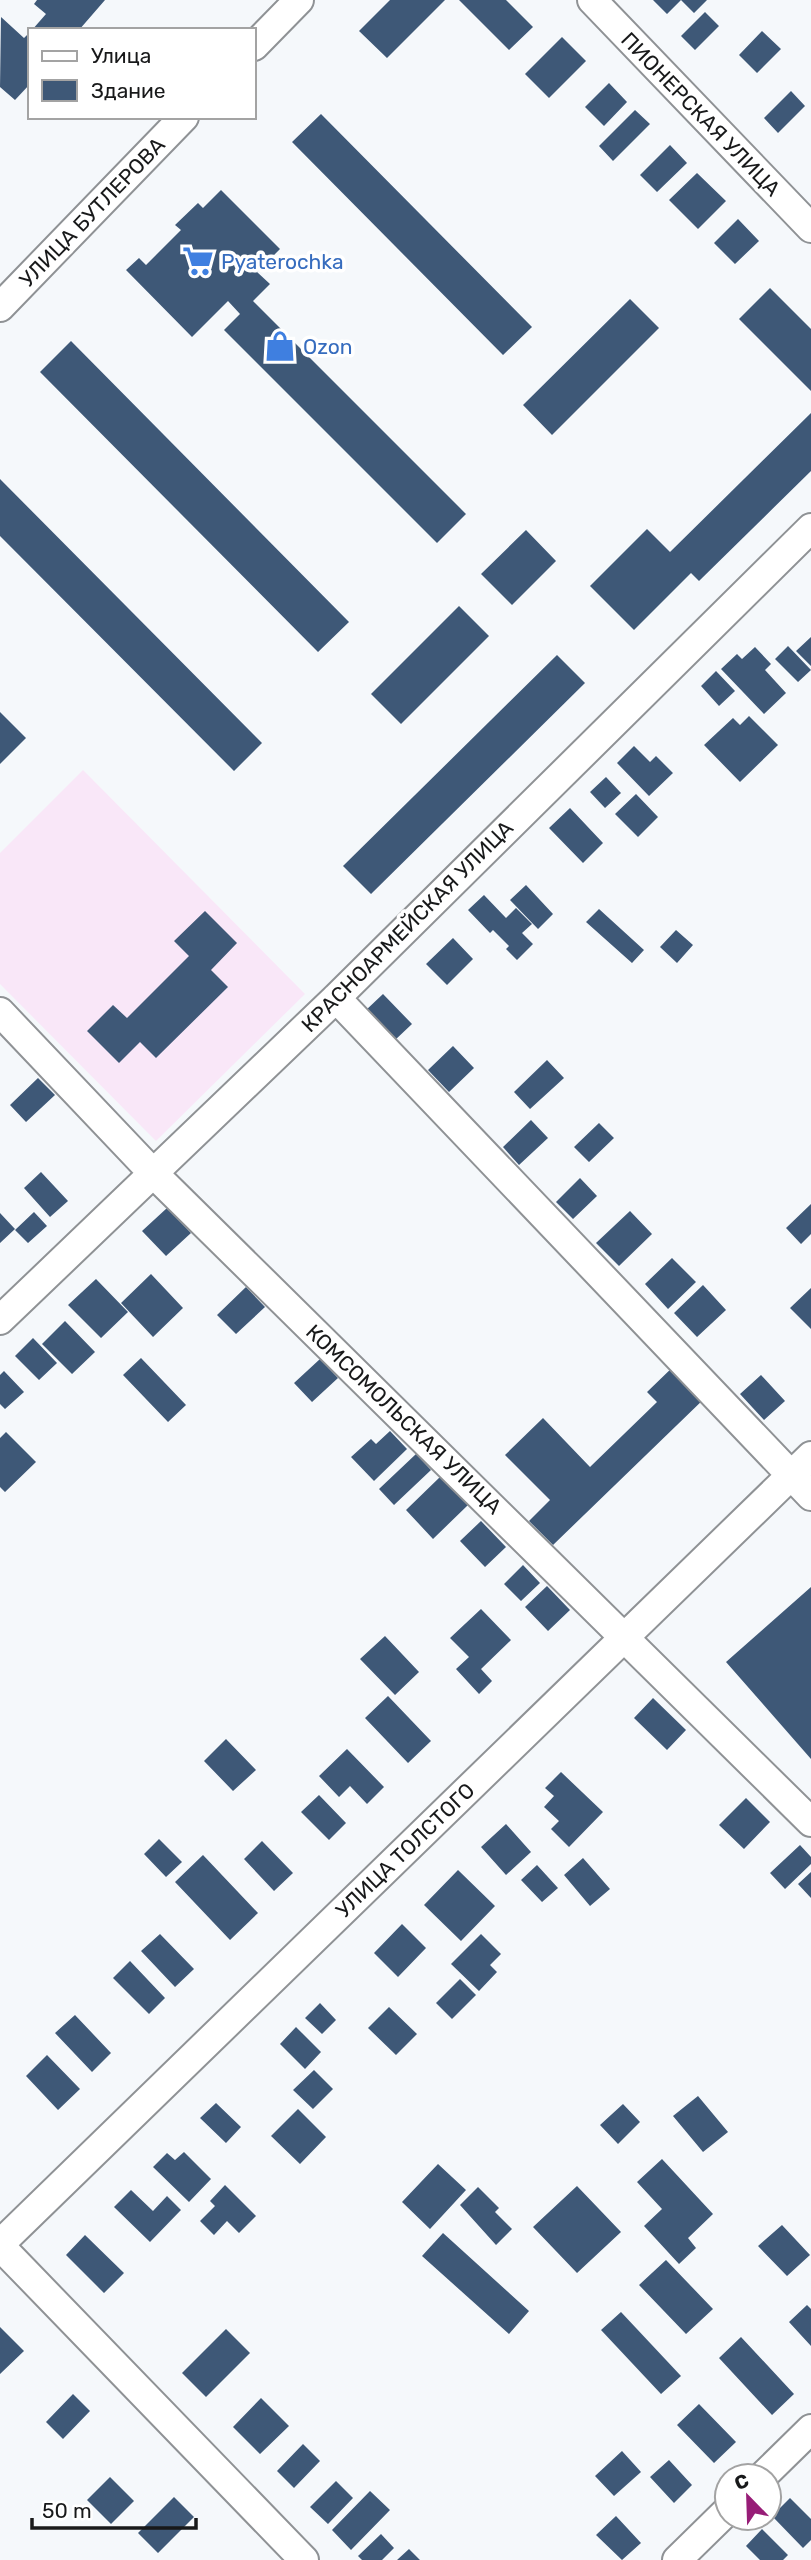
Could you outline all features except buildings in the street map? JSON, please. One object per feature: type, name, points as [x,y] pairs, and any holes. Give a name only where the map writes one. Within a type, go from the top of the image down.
[{"type":"street","points":[[256,44],[299,0]]},
{"type":"street","name":"ПИОНЕРСКАЯ УЛИЦА","points":[[592,0],[811,228]]},
{"type":"street","name":"УЛИЦА БУТЛЕРОВА","points":[[0,307],[182,119]]},
{"type":"street","name":"КРАСНОАРМЕЙСКАЯ УЛИЦА","points":[[0,1320],[336,998],[811,528]]},
{"type":"street","points":[[336,998],[801,1465],[811,1496]]},
{"type":"street","name":"КОМСОМОЛЬСКАЯ УЛИЦА","points":[[0,1012],[152,1172],[811,1822]]},
{"type":"street","name":"УЛИЦА ТОЛСТОГО","points":[[0,2245],[801,1465]]},
{"type":"street","points":[[0,2245],[304,2560]]},
{"type":"street","points":[[777,2462],[811,2429]]},
{"type":"street","points":[[677,2560],[713,2525]]},
{"type":"shaded area","points":[[83,770],[305,994],[156,1141],[0,984],[0,853]]},
{"type":"place","name":"Pyaterochka","points":[[198,261]]},
{"type":"place","name":"Ozon","points":[[280,346]]}]
